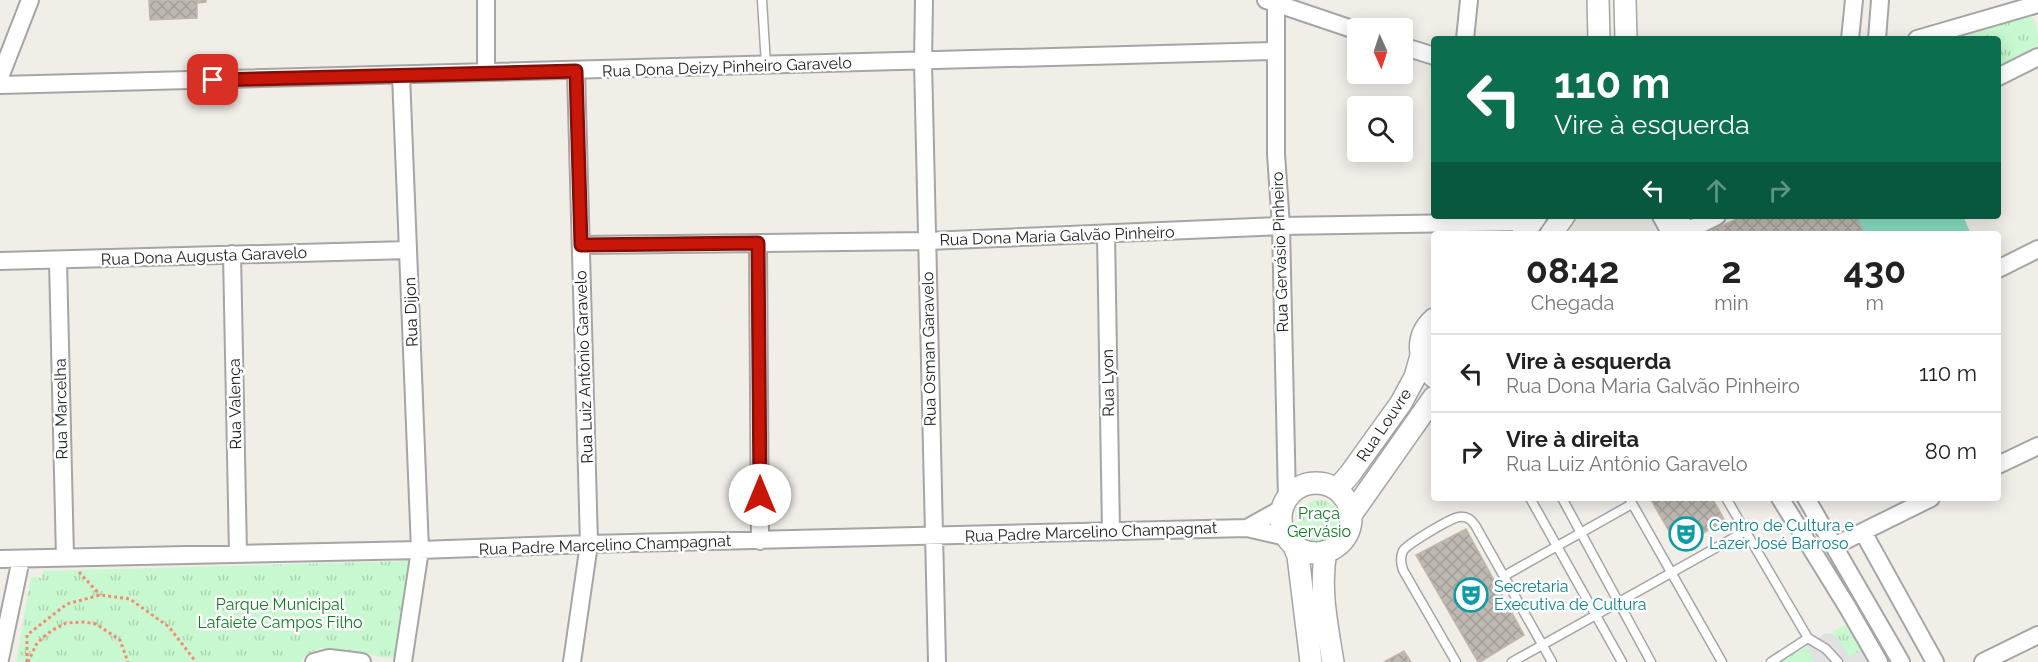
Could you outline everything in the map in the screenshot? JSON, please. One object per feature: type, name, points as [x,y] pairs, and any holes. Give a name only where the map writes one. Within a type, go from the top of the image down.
[{"type":"street","points":[[0,77],[30,0]]},
{"type":"street","points":[[486,0],[486,72]]},
{"type":"street","name":"Rua Osman Garavelo","points":[[924,0],[923,62],[937,662]]},
{"type":"street","points":[[1465,36],[1469,0]]},
{"type":"street","points":[[1598,0],[1599,36]]},
{"type":"street","points":[[1625,0],[1626,36]]},
{"type":"street","points":[[1850,36],[1854,0]]},
{"type":"street","points":[[1877,36],[1880,0]]},
{"type":"street","points":[[1271,2],[1347,27]]},
{"type":"street","name":"Rua Gervásio Pinheiro","points":[[1271,2],[1275,51],[1276,154],[1281,226],[1285,504]]},
{"type":"street","points":[[1927,36],[2038,4]]},
{"type":"street","points":[[1413,50],[1431,56]]},
{"type":"street","name":"Rua Dona Deizy Pinheiro Garavelo","points":[[0,85],[1275,51]]},
{"type":"street","points":[[2001,76],[2038,57]]},
{"type":"street","name":"Rua Luiz Antônio Garavelo","points":[[572,662],[589,544],[576,71]]},
{"type":"street","name":"Rua Dijon","points":[[401,75],[420,550],[403,662]]},
{"type":"street","points":[[1665,219],[1680,231]]},
{"type":"street","points":[[1686,231],[1712,219]]},
{"type":"street","name":"Rua Dona Maria Galvão Pinheiro","points":[[581,245],[927,241],[1281,226],[1531,224]]},
{"type":"street","name":"Rua Lyon","points":[[1106,234],[1110,531]]},
{"type":"street","points":[[758,243],[760,541]]},
{"type":"street","points":[[2001,268],[2038,249]]},
{"type":"street","name":"Rua Dona Augusta Garavelo","points":[[0,261],[408,250]]},
{"type":"street","name":"Rua Valença","points":[[232,254],[238,554]]},
{"type":"street","name":"Rua Marcelha","points":[[58,261],[65,557]]},
{"type":"street","name":"Rua Louvre","points":[[1336,489],[1350,474],[1401,404],[1415,377],[1421,356],[1421,338],[1431,323]]},
{"type":"street","points":[[1421,356],[1431,374]]},
{"type":"street","name":"Rua Louvre","points":[[1351,515],[1431,401]]},
{"type":"street","points":[[2001,464],[2038,446]]},
{"type":"street","points":[[1289,540],[1308,551],[1326,551],[1342,541],[1348,534],[1351,515],[1349,505],[1336,489],[1324,483],[1306,485],[1295,491],[1285,504],[1282,524],[1289,540],[1298,556],[1311,662]]},
{"type":"street","points":[[1782,501],[1879,662]]},
{"type":"street","points":[[1808,501],[1902,662]]},
{"type":"street","points":[[1834,546],[1925,501]]},
{"type":"street","name":"Rua Padre Marcelino Champagnat","points":[[1247,528],[1285,504]]},
{"type":"street","name":"Rua Padre Marcelino Champagnat","points":[[0,559],[1247,528],[1289,540]]},
{"type":"street","points":[[1863,532],[1935,662]]},
{"type":"street","points":[[1326,551],[1322,570],[1324,609],[1333,662]]},
{"type":"street","points":[[0,659],[21,559]]},
{"type":"street","points":[[1983,662],[2038,635]]},
{"type":"street","points":[[314,662],[329,657],[362,662]]},
{"type":"lane","points":[[762,0],[766,65]]},
{"type":"lane","points":[[1532,501],[1622,662]]},
{"type":"lane","points":[[1564,501],[1651,662]]},
{"type":"lane","points":[[1504,576],[1581,533],[1631,501],[1722,662]]},
{"type":"lane","points":[[1727,501],[1808,638],[1826,649],[1838,662]]},
{"type":"lane","points":[[1456,662],[1403,570],[1401,560],[1406,548],[1450,519],[1467,517],[1475,525],[1552,662]]},
{"type":"lane","points":[[1512,662],[1744,532]]},
{"type":"lane","points":[[1772,662],[1808,638]]},
{"type":"path","points":[[65,557],[100,595]]},
{"type":"path","points":[[27,662],[27,635],[67,604],[100,595],[130,599],[169,627],[196,662]]},
{"type":"path","points":[[27,662],[37,643],[51,631],[66,623],[84,622],[96,624],[120,640],[128,662]]},
{"type":"green space","points":[[2027,14],[2035,23],[2038,46],[2001,65],[2001,36],[1950,36]]},
{"type":"green space","points":[[1857,219],[1964,219],[1970,231],[1863,231]]},
{"type":"green space","name":"Praça Gervásio","points":[[1319,500],[1328,501],[1335,506],[1340,513],[1340,531],[1335,538],[1328,543],[1319,544],[1310,543],[1303,538],[1298,531],[1297,522],[1298,513],[1303,506],[1310,501]]},
{"type":"green space","name":"Parque Municipal Lafaiete Campos Filho","points":[[407,561],[411,566],[397,656],[389,658],[324,648],[310,653],[300,662],[16,662],[31,577],[42,578],[43,571]]},
{"type":"green space","points":[[1854,620],[1878,662],[1780,662]]},
{"type":"shaded area","points":[[1826,633],[1835,635],[1849,657],[1869,646],[1875,662],[1814,662],[1806,645]]},
{"type":"building","points":[[149,0],[206,0],[206,2],[197,3],[197,18],[150,20]]},
{"type":"building","points":[[1736,219],[1857,219],[1863,231],[1712,231]]},
{"type":"building","name":"Centro de Cultura e Lazer José Barroso","points":[[1652,501],[1714,501],[1725,521],[1678,547]]},
{"type":"building","name":"Secretaria Executiva de Cultura","points":[[1466,529],[1524,635],[1480,662],[1416,555]]},
{"type":"building","points":[[1404,651],[1411,662],[1384,662]]},
{"type":"place","name":"Centro de Cultura e Lazer José Barroso","points":[[1686,534]]},
{"type":"place","name":"Secretaria Executiva de Cultura","points":[[1471,595]]},
{"type":"route","points":[[213,80],[576,71],[581,245],[758,243],[760,495]]}]
